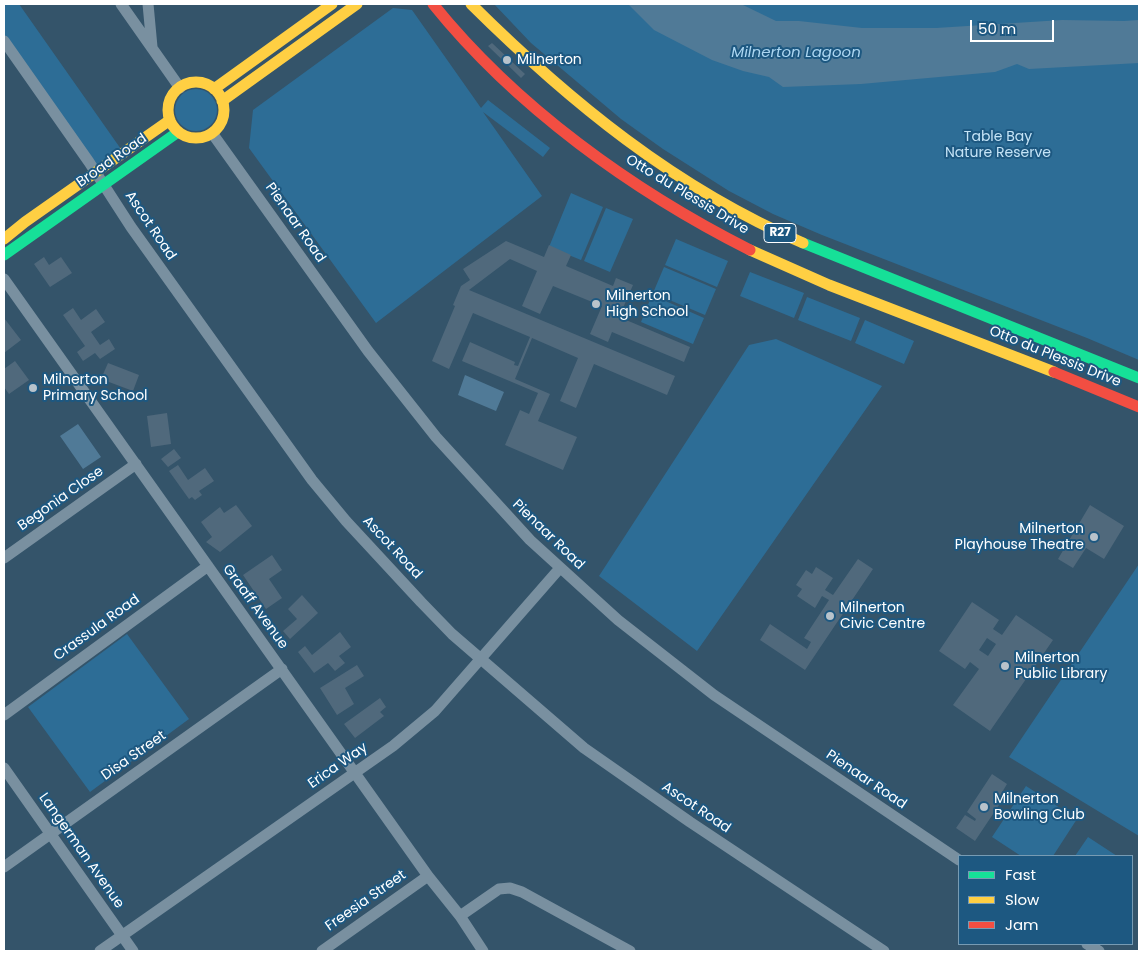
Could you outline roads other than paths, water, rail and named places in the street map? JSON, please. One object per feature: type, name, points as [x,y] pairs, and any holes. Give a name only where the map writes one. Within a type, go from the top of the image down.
[{"type":"main road","points":[[222,101],[358,4]]},
{"type":"main road","name":"Otto du Plessis Drive","points":[[432,4],[496,72],[565,132],[640,187],[691,218],[738,244],[802,274],[1139,408]]},
{"type":"main road","name":"Otto du Plessis Drive","points":[[471,4],[589,114],[642,154],[724,205],[768,228],[824,253],[1139,378]]},
{"type":"main road","points":[[214,89],[329,6],[333,21]]},
{"type":"main road","points":[[198,82],[214,89],[222,101],[224,111],[219,126],[212,133],[197,138],[178,132],[170,120],[168,110],[172,95],[180,88],[187,84],[198,82]]},
{"type":"main road","name":"Broad Road","points":[[4,239],[170,120]]},
{"type":"main road","name":"Broad Road","points":[[4,255],[178,132]]},
{"type":"street","points":[[121,4],[180,88]]},
{"type":"street","points":[[148,4],[152,48]]},
{"type":"street","name":"Ascot Road","points":[[4,41],[96,172],[131,227],[312,480],[346,521],[421,602],[452,634],[584,748],[625,778],[884,951]]},
{"type":"street","name":"Pienaar Road","points":[[212,133],[368,351],[436,437],[503,511],[560,568],[618,620],[714,695],[958,859]]},
{"type":"street","name":"Graaff Avenue","points":[[4,279],[356,772],[428,876],[460,916],[483,951]]},
{"type":"street","name":"Begonia Close","points":[[4,558],[136,464]]},
{"type":"street","name":"Crassula Road","points":[[4,715],[208,566]]},
{"type":"street","name":"Erica Way","points":[[100,951],[356,772],[421,724],[435,711],[560,568]]},
{"type":"street","name":"Disa Street","points":[[4,867],[282,670]]},
{"type":"street","name":"Langerman Avenue","points":[[4,768],[133,951]]},
{"type":"street","name":"Freesia Street","points":[[322,951],[428,876]]},
{"type":"street","points":[[460,916],[499,889],[510,888],[522,892],[630,951]]},
{"type":"water","name":"Milnerton Lagoon","points":[[628,4],[741,4],[776,21],[799,21],[862,28],[936,28],[1062,20],[1139,20],[1139,63],[1029,69],[1017,64],[995,72],[861,84],[783,87],[769,77],[743,71],[712,60],[654,30]]},
{"type":"water","points":[[465,375],[504,392],[496,411],[458,395]]},
{"type":"water","points":[[78,424],[101,457],[83,469],[60,436]]},
{"type":"place","name":"Milnerton","points":[[507,60]]},
{"type":"place","name":"Milnerton High School","points":[[596,304]]},
{"type":"place","name":"Milnerton Primary School","points":[[33,388]]},
{"type":"place","name":"Milnerton Playhouse Theatre","points":[[1094,537]]},
{"type":"place","name":"Milnerton Civic Centre","points":[[830,616]]},
{"type":"place","name":"Milnerton Public Library","points":[[1005,666]]},
{"type":"place","name":"Milnerton Bowling Club","points":[[984,807]]},
{"type":"park label","name":"Table Bay Nature Reserve","points":[[998,146]]}]
